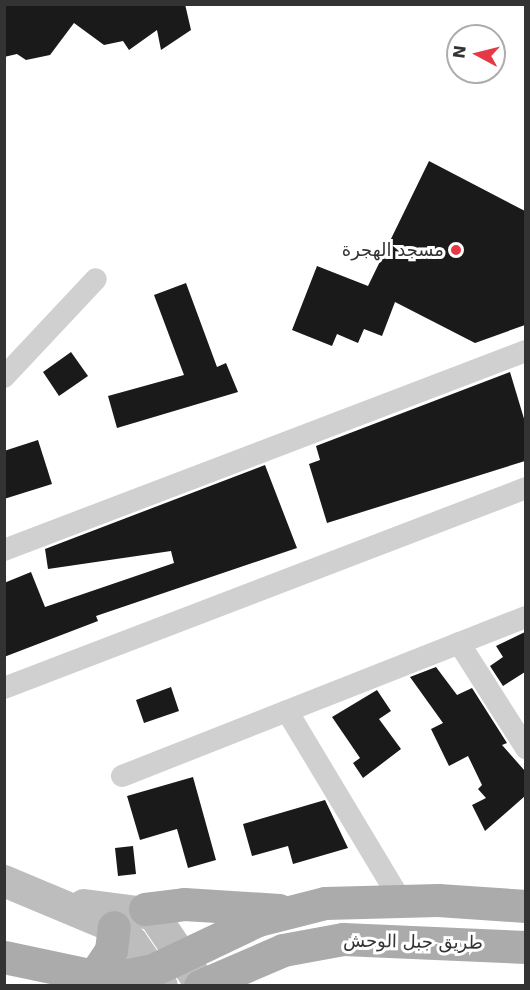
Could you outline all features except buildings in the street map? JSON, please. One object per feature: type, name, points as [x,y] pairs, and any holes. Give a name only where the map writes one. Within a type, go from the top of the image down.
[{"type":"main road","points":[[4,881],[69,904],[114,927],[158,978]]},
{"type":"main road","points":[[69,904],[145,909],[225,904],[286,911],[438,900],[525,906]]},
{"type":"main road","points":[[145,909],[184,954],[201,985]]},
{"type":"main road","points":[[4,957],[93,977],[158,978],[184,954],[286,911]]},
{"type":"main road","points":[[93,977],[111,950],[114,927]]},
{"type":"main road","name":"طريق جبل الوحش","points":[[201,985],[284,950],[343,939],[525,947]]},
{"type":"main road","points":[[4,972],[34,986]]},
{"type":"street","points":[[4,377],[96,279]]},
{"type":"street","points":[[4,550],[525,351]]},
{"type":"street","points":[[4,688],[525,488]]},
{"type":"street","points":[[122,776],[525,617]]},
{"type":"street","points":[[459,643],[525,748]]},
{"type":"street","points":[[287,711],[401,901]]},
{"type":"street","points":[[438,900],[525,890]]},
{"type":"place","name":"مسجد الهجرة","points":[[456,250]]}]
